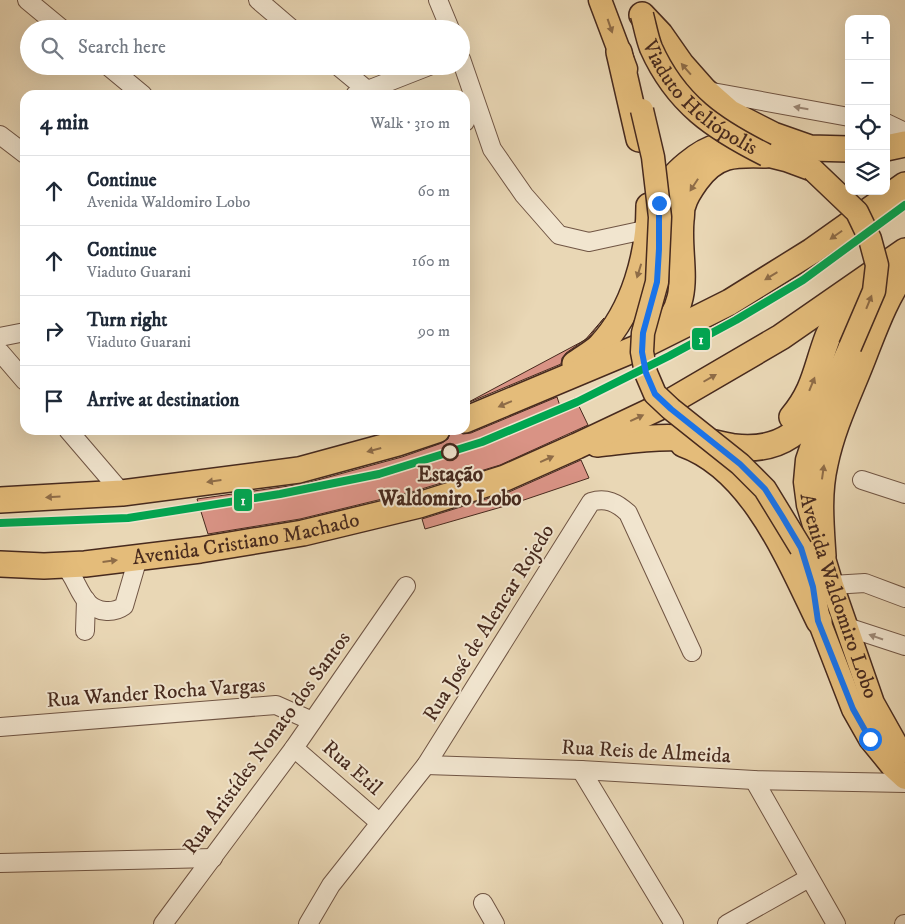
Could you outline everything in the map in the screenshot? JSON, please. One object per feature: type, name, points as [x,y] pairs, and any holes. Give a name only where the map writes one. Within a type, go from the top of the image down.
[{"type":"highway","points":[[640,8],[681,64],[704,90],[730,113],[773,135],[810,148]]},
{"type":"highway","points":[[619,52],[655,223]]},
{"type":"highway","points":[[544,387],[600,346],[628,306],[666,188],[685,165],[709,149],[743,140],[810,148],[845,150]]},
{"type":"highway","points":[[890,147],[905,144]]},
{"type":"highway","points":[[644,345],[668,325],[677,310],[682,291],[680,228],[683,205],[691,188],[702,173],[714,163],[730,155],[766,156]]},
{"type":"highway","points":[[470,414],[544,387],[644,345],[730,302],[812,251],[905,185]]},
{"type":"highway","name":"Avenida Cristiano Machado","points":[[0,564],[65,566],[200,550],[303,533],[419,505],[505,478],[668,403],[781,337],[905,251]]},
{"type":"highway","points":[[823,556],[820,517],[821,489],[824,465],[836,422],[896,282],[905,271]]},
{"type":"highway","points":[[684,419],[708,429],[735,435],[775,427],[790,419],[810,390],[828,337],[853,288]]},
{"type":"highway","points":[[577,446],[662,437],[756,448],[779,443],[799,429],[816,412],[830,392]]},
{"type":"highway","points":[[0,500],[122,493],[299,470],[401,436]]},
{"type":"highway","points":[[662,437],[691,447],[714,461],[758,505],[785,552],[818,621]]},
{"type":"main road","points":[[600,0],[619,52]]},
{"type":"main road","name":"Viaduto Heliópolis","points":[[640,8],[651,47],[670,84],[694,110],[742,143],[766,156],[786,160],[813,170],[857,212],[870,239],[877,265],[874,291],[830,392],[807,460]]},
{"type":"main road","name":"Avenida Waldomiro Lobo","points":[[619,52],[642,110],[653,157],[657,282],[643,333],[642,352],[646,373],[655,394],[740,464],[765,489],[801,548],[813,587],[818,621],[853,709],[870,739],[902,769]]},
{"type":"main road","name":"Avenida Waldomiro Lobo","points":[[807,460],[805,482],[808,505],[832,586],[873,703],[896,744],[902,769]]},
{"type":"street","points":[[27,0],[51,20]]},
{"type":"street","points":[[258,0],[281,20]]},
{"type":"street","points":[[438,0],[446,20]]},
{"type":"street","points":[[119,75],[137,90]]},
{"type":"street","points":[[346,75],[358,90]]},
{"type":"street","points":[[369,90],[406,75]]},
{"type":"street","points":[[466,75],[492,149],[524,195],[558,235],[589,242],[655,223]]},
{"type":"street","points":[[704,90],[845,115]]},
{"type":"street","points":[[470,110],[474,100]]},
{"type":"street","points":[[890,125],[905,132]]},
{"type":"street","points":[[0,135],[20,150]]},
{"type":"street","points":[[0,337],[20,333]]},
{"type":"street","points":[[0,352],[20,375]]},
{"type":"street","points":[[72,435],[122,493]]},
{"type":"street","points":[[862,480],[905,494]]},
{"type":"street","name":"Rua José de Alencar Rojedo","points":[[308,924],[331,885],[426,765],[591,502],[600,499],[608,500],[618,504],[628,513],[692,652]]},
{"type":"street","points":[[65,566],[72,574],[89,604],[102,611],[112,612],[124,606],[138,558]]},
{"type":"street","points":[[832,586],[865,583],[905,598]]},
{"type":"street","name":"Rua Aristídes Nonato dos Santos","points":[[163,924],[294,748],[406,586]]},
{"type":"street","points":[[85,631],[86,600]]},
{"type":"street","points":[[847,627],[905,646]]},
{"type":"street","name":"Rua Wander Rocha Vargas","points":[[0,727],[276,705],[312,721]]},
{"type":"street","name":"Rua Etil","points":[[294,748],[380,823]]},
{"type":"street","name":"Rua Reis de Almeida","points":[[426,765],[581,770],[754,780],[862,782],[902,769]]},
{"type":"street","points":[[581,770],[674,924]]},
{"type":"street","points":[[754,780],[836,924]]},
{"type":"street","points":[[0,863],[213,858]]},
{"type":"street","points":[[727,924],[809,878]]},
{"type":"street","points":[[483,903],[495,924]]},
{"type":"building","points":[[582,341],[566,353],[562,358],[561,364],[470,401]]},
{"type":"building","points":[[557,397],[560,406],[575,398],[588,425],[500,465],[415,491],[300,519],[208,534],[197,499],[303,484],[402,457],[442,443],[448,439],[449,435],[470,435]]},
{"type":"building","points":[[581,460],[589,478],[512,504],[425,529],[422,519],[509,492]]},
{"type":"transit line","name":"1","points":[[0,523],[128,518],[280,494],[379,474],[482,442],[577,402],[736,320],[803,280],[905,205]]},
{"type":"place","name":"Estação Waldomiro Lobo","points":[[450,452]]},
{"type":"route","points":[[659,203],[657,282],[643,333],[642,352],[646,373],[655,394],[740,464],[765,489],[782,516],[801,548],[813,587],[818,621],[853,709],[870,739]]}]
